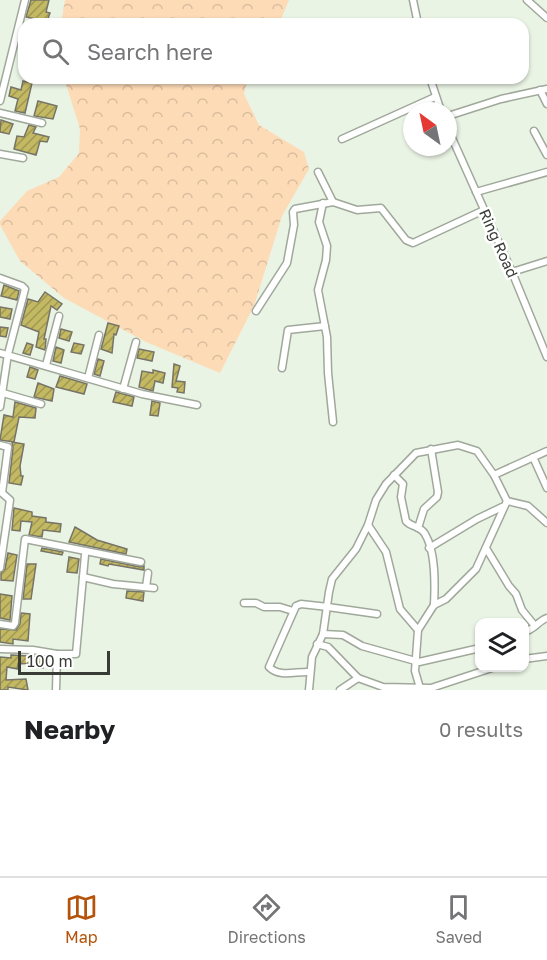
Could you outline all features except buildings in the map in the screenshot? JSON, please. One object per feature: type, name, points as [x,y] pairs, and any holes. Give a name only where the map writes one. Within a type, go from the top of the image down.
[{"type":"street","points":[[20,18],[25,0]]},
{"type":"street","points":[[413,0],[417,18]]},
{"type":"street","points":[[527,0],[547,18]]},
{"type":"street","points":[[0,100],[18,28]]},
{"type":"street","points":[[432,84],[437,102]]},
{"type":"street","points":[[457,113],[501,99],[543,90],[547,104]]},
{"type":"street","points":[[342,139],[435,97]]},
{"type":"street","points":[[0,113],[42,123]]},
{"type":"street","points":[[534,131],[547,154]]},
{"type":"street","name":"Ring Road","points":[[457,149],[547,357]]},
{"type":"street","points":[[0,154],[23,158]]},
{"type":"street","points":[[318,172],[333,202]]},
{"type":"street","points":[[476,192],[547,172]]},
{"type":"street","points":[[256,311],[288,259],[295,208],[333,202],[357,210],[381,208],[410,243],[417,242],[484,210]]},
{"type":"street","points":[[323,203],[318,220],[326,242],[327,253],[318,290],[325,326],[333,422]]},
{"type":"street","points":[[512,272],[547,261]]},
{"type":"street","points":[[0,278],[25,289],[2,382],[3,393],[0,407]]},
{"type":"street","points":[[45,365],[59,316]]},
{"type":"street","points":[[282,368],[288,330],[325,326]]},
{"type":"street","points":[[88,378],[99,335]]},
{"type":"street","points":[[123,389],[136,342]]},
{"type":"street","points":[[0,353],[123,389],[198,405]]},
{"type":"street","points":[[3,393],[41,404]]},
{"type":"street","points":[[0,445],[8,447],[2,472],[2,493],[10,500],[2,538],[0,568]]},
{"type":"street","points":[[309,690],[312,657],[323,634],[329,592],[334,576],[356,549],[368,525],[379,494],[416,453],[458,445],[473,448],[481,455],[494,475],[505,504],[474,572],[446,600],[434,605]]},
{"type":"street","points":[[418,528],[423,509],[437,497],[438,492],[431,449]]},
{"type":"street","points":[[494,475],[547,451]]},
{"type":"street","points":[[533,458],[547,488]]},
{"type":"street","points":[[394,475],[403,484],[401,497],[406,521],[426,535],[435,580],[434,605],[418,630],[415,671],[420,688]]},
{"type":"street","points":[[429,548],[505,504],[528,506],[547,523]]},
{"type":"street","points":[[368,525],[386,552],[400,609],[418,630]]},
{"type":"street","points":[[0,624],[13,626],[15,623],[25,539],[141,562]]},
{"type":"street","points":[[486,548],[516,594],[522,610],[536,626]]},
{"type":"street","points":[[0,649],[76,654],[85,555]]},
{"type":"street","points":[[146,587],[148,573]]},
{"type":"street","points":[[82,577],[113,584],[154,588]]},
{"type":"street","points":[[244,603],[280,607],[293,611]]},
{"type":"street","points":[[310,672],[280,674],[270,668],[297,606],[301,604],[377,614]]},
{"type":"street","points":[[529,630],[547,618]]},
{"type":"street","points":[[323,634],[345,635],[362,646],[421,662],[475,649]]},
{"type":"street","points":[[317,644],[328,646],[358,678],[383,687],[431,688],[480,672]]},
{"type":"street","points":[[56,690],[57,654]]},
{"type":"street","points":[[529,658],[547,656]]},
{"type":"street","points":[[340,690],[358,678]]},
{"type":"street","points":[[448,690],[449,682]]},
{"type":"green space","points":[[65,0],[289,0],[282,18],[62,18]]},
{"type":"green space","points":[[66,84],[246,84],[244,94],[259,125],[304,152],[309,169],[282,216],[254,306],[220,373],[146,342],[64,298],[20,261],[0,221],[27,191],[59,177],[79,153],[80,129]]}]
